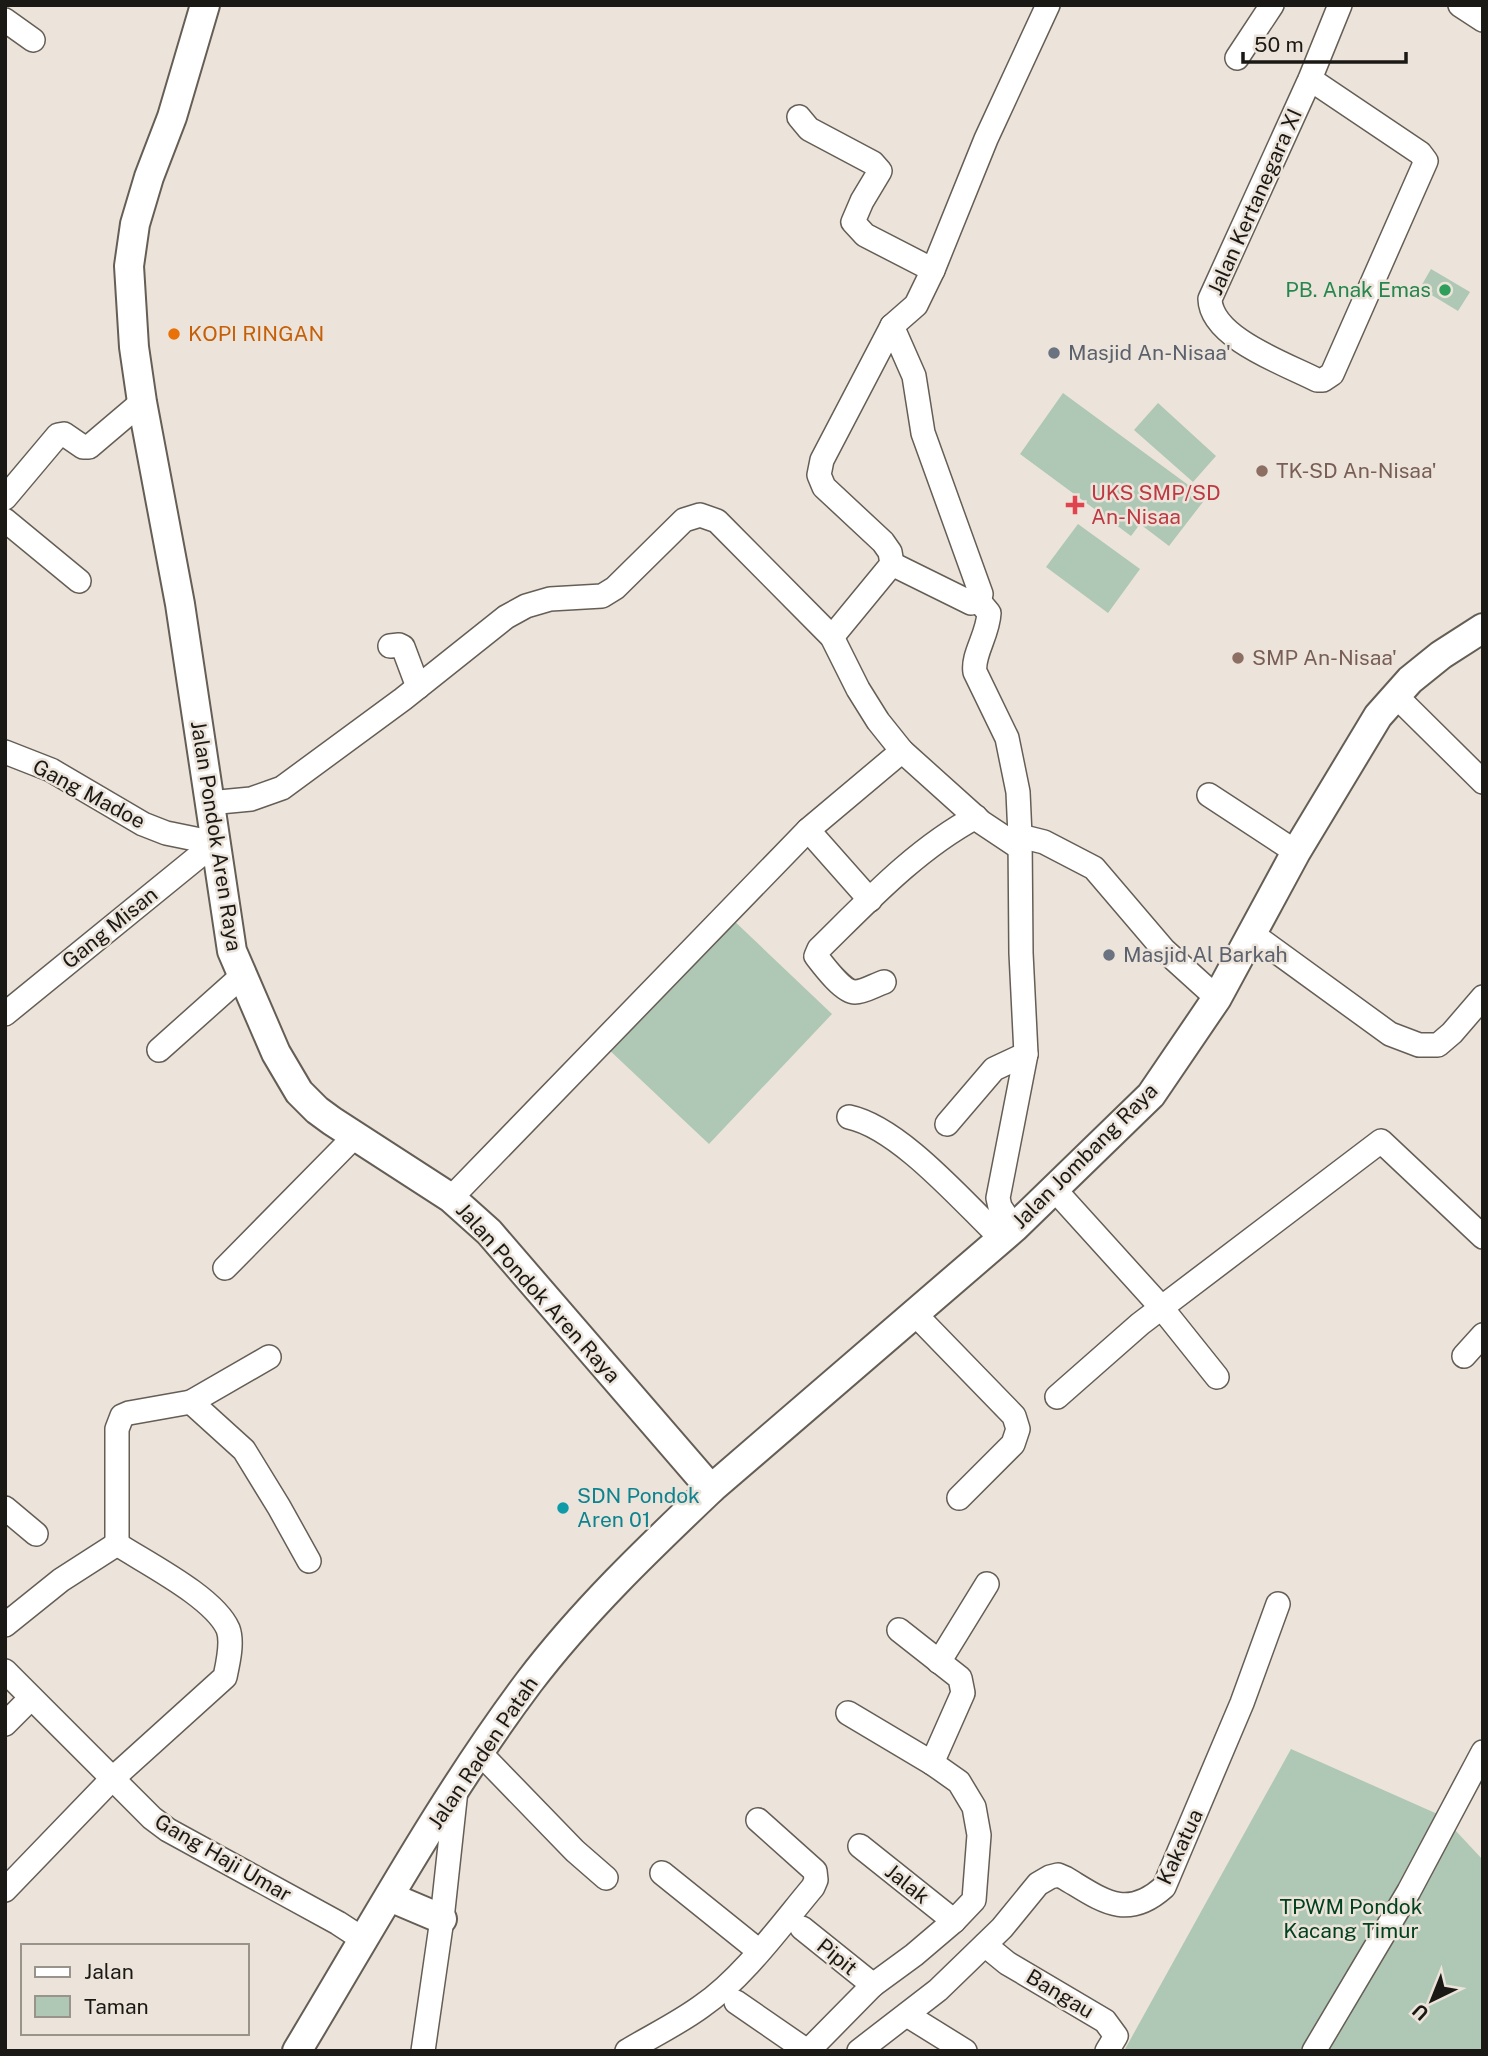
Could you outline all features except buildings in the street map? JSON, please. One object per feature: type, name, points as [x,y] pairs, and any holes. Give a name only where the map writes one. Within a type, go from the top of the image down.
[{"type":"main road","name":"Jalan Pondok Aren Raya","points":[[205,5],[172,117],[149,177],[135,225],[129,266],[134,347],[142,402],[180,604],[232,951],[276,1052],[299,1092],[317,1111],[451,1198],[489,1232],[711,1489]]},
{"type":"main road","name":"Jalan Jombang Raya","points":[[711,1489],[1007,1233],[1151,1096],[1217,998],[1296,852],[1372,725],[1410,680],[1441,655],[1483,628]]},
{"type":"main road","name":"Jalan Raden Patah","points":[[297,2051],[457,1784],[531,1680],[607,1589],[711,1489]]},
{"type":"main road","points":[[390,1897],[442,1919]]},
{"type":"street","points":[[832,637],[892,564],[890,552],[883,542],[824,487],[819,475],[822,460],[892,327],[916,305],[986,139],[1048,5]]},
{"type":"street","points":[[1237,58],[1272,5]]},
{"type":"street","points":[[1310,79],[1340,5]]},
{"type":"street","points":[[1460,5],[1483,20]]},
{"type":"street","points":[[5,20],[33,40]]},
{"type":"street","name":"Jalan Kertanegara XI","points":[[1310,79],[1420,153],[1426,161],[1332,374],[1323,380],[1317,380],[1241,342],[1225,329],[1211,312],[1210,299],[1310,79]]},
{"type":"street","points":[[799,117],[810,129],[873,163],[880,171],[853,222],[865,235],[933,270]]},
{"type":"street","points":[[892,327],[914,376],[923,433],[981,594],[979,601]]},
{"type":"street","points":[[5,498],[58,435],[64,434],[83,447],[89,447],[142,402]]},
{"type":"street","points":[[209,803],[251,799],[282,788],[506,618],[526,606],[550,599],[602,596],[615,588],[684,520],[700,515],[717,521],[832,637],[858,689],[878,721],[902,751],[976,817],[1020,842],[1044,842],[1094,868],[1164,950],[1217,998]]},
{"type":"street","points":[[5,520],[79,580]]},
{"type":"street","points":[[892,564],[971,603],[979,601]]},
{"type":"street","points":[[979,601],[989,613],[989,628],[973,663],[978,681],[1007,738],[1018,792],[1026,1055],[998,1198],[1007,1233]]},
{"type":"street","points":[[390,646],[403,647],[418,687]]},
{"type":"street","points":[[1396,696],[1483,782]]},
{"type":"street","points":[[451,1198],[808,830],[902,751]]},
{"type":"street","name":"Gang Madoe","points":[[5,752],[51,770],[143,824],[166,833],[215,843]]},
{"type":"street","points":[[1209,795],[1296,852]]},
{"type":"street","points":[[884,982],[856,992],[849,990],[826,970],[816,956],[819,948],[946,835],[976,817]]},
{"type":"street","points":[[808,830],[870,900]]},
{"type":"street","name":"Gang Misan","points":[[5,1014],[215,843]]},
{"type":"street","points":[[1251,933],[1390,1034],[1419,1045],[1437,1045],[1452,1033],[1483,997]]},
{"type":"street","points":[[159,1050],[243,975]]},
{"type":"street","points":[[947,1124],[994,1069],[1026,1055]]},
{"type":"street","points":[[849,1117],[887,1132],[1007,1233]]},
{"type":"street","points":[[225,1268],[355,1136]]},
{"type":"street","points":[[1057,1396],[1161,1307],[1381,1142],[1483,1237]]},
{"type":"street","points":[[1055,1190],[1161,1307],[1217,1377]]},
{"type":"street","points":[[914,1313],[1014,1416],[1018,1429],[1013,1444],[959,1499]]},
{"type":"street","points":[[1464,1356],[1483,1335]]},
{"type":"street","points":[[117,1544],[117,1429],[122,1416],[191,1402],[269,1357]]},
{"type":"street","points":[[191,1402],[244,1450],[309,1561]]},
{"type":"street","points":[[5,1508],[36,1534]]},
{"type":"street","points":[[5,1625],[61,1580],[117,1544]]},
{"type":"street","points":[[5,1890],[111,1780],[225,1677],[229,1659],[228,1630],[211,1604],[117,1544]]},
{"type":"street","points":[[939,1662],[987,1584]]},
{"type":"street","name":"Kakatua","points":[[859,2051],[938,1990],[987,1920],[1050,1877],[1058,1875],[1107,1903],[1121,1906],[1138,1904],[1153,1897],[1164,1887],[1242,1703],[1278,1604]]},
{"type":"street","points":[[898,1630],[960,1678],[963,1693],[932,1763]]},
{"type":"street","name":"Gang Haji Umar","points":[[5,1671],[111,1780],[152,1818],[168,1830],[338,1923],[364,1941]]},
{"type":"street","points":[[5,1724],[31,1698]]},
{"type":"street","points":[[736,2002],[808,2051],[873,1985],[954,1921],[987,1920],[974,1807],[959,1782],[848,1713]]},
{"type":"street","points":[[479,1752],[575,1851],[606,1878]]},
{"type":"street","points":[[1314,2051],[1409,1891],[1483,1752]]},
{"type":"street","points":[[423,2051],[442,1919],[457,1784]]},
{"type":"street","points":[[627,2051],[703,2006],[722,1990],[759,1951],[816,1880],[815,1871],[758,1820]]},
{"type":"street","name":"Jalak","points":[[860,1846],[954,1921]]},
{"type":"street","points":[[662,1873],[759,1951]]},
{"type":"street","name":"Bangau","points":[[987,1920],[1007,1962],[1105,2021],[1116,2036],[1107,2051]]},
{"type":"street","name":"Pipit","points":[[802,1928],[873,1985]]},
{"type":"street","points":[[907,2015],[965,2051]]},
{"type":"green space","name":"PB. Anak Emas","points":[[1431,269],[1470,292],[1458,311],[1420,288]]},
{"type":"green space","points":[[1063,393],[1206,498],[1169,546],[1140,524],[1131,536],[1020,454]]},
{"type":"green space","points":[[1158,403],[1216,456],[1193,482],[1134,430]]},
{"type":"green space","points":[[1078,524],[1140,569],[1108,613],[1046,567]]},
{"type":"green space","points":[[730,917],[832,1014],[709,1144],[606,1047]]},
{"type":"green space","name":"TPWM Pondok Kacang Timur","points":[[1291,1749],[1442,1816],[1483,1860],[1483,2051],[1124,2051]]},
{"type":"place","name":"PB. Anak Emas","points":[[1445,290]]},
{"type":"place","name":"KOPI RINGAN","points":[[174,334]]},
{"type":"place","name":"Masjid An-Nisaa'","points":[[1054,353]]},
{"type":"place","name":"TK-SD An-Nisaa'","points":[[1262,471]]},
{"type":"place","name":"UKS SMP/SD An-Nisaa","points":[[1075,505]]},
{"type":"place","name":"SMP An-Nisaa'","points":[[1238,658]]},
{"type":"place","name":"Masjid Al Barkah","points":[[1109,955]]},
{"type":"place","name":"SDN Pondok Aren 01","points":[[563,1508]]}]
